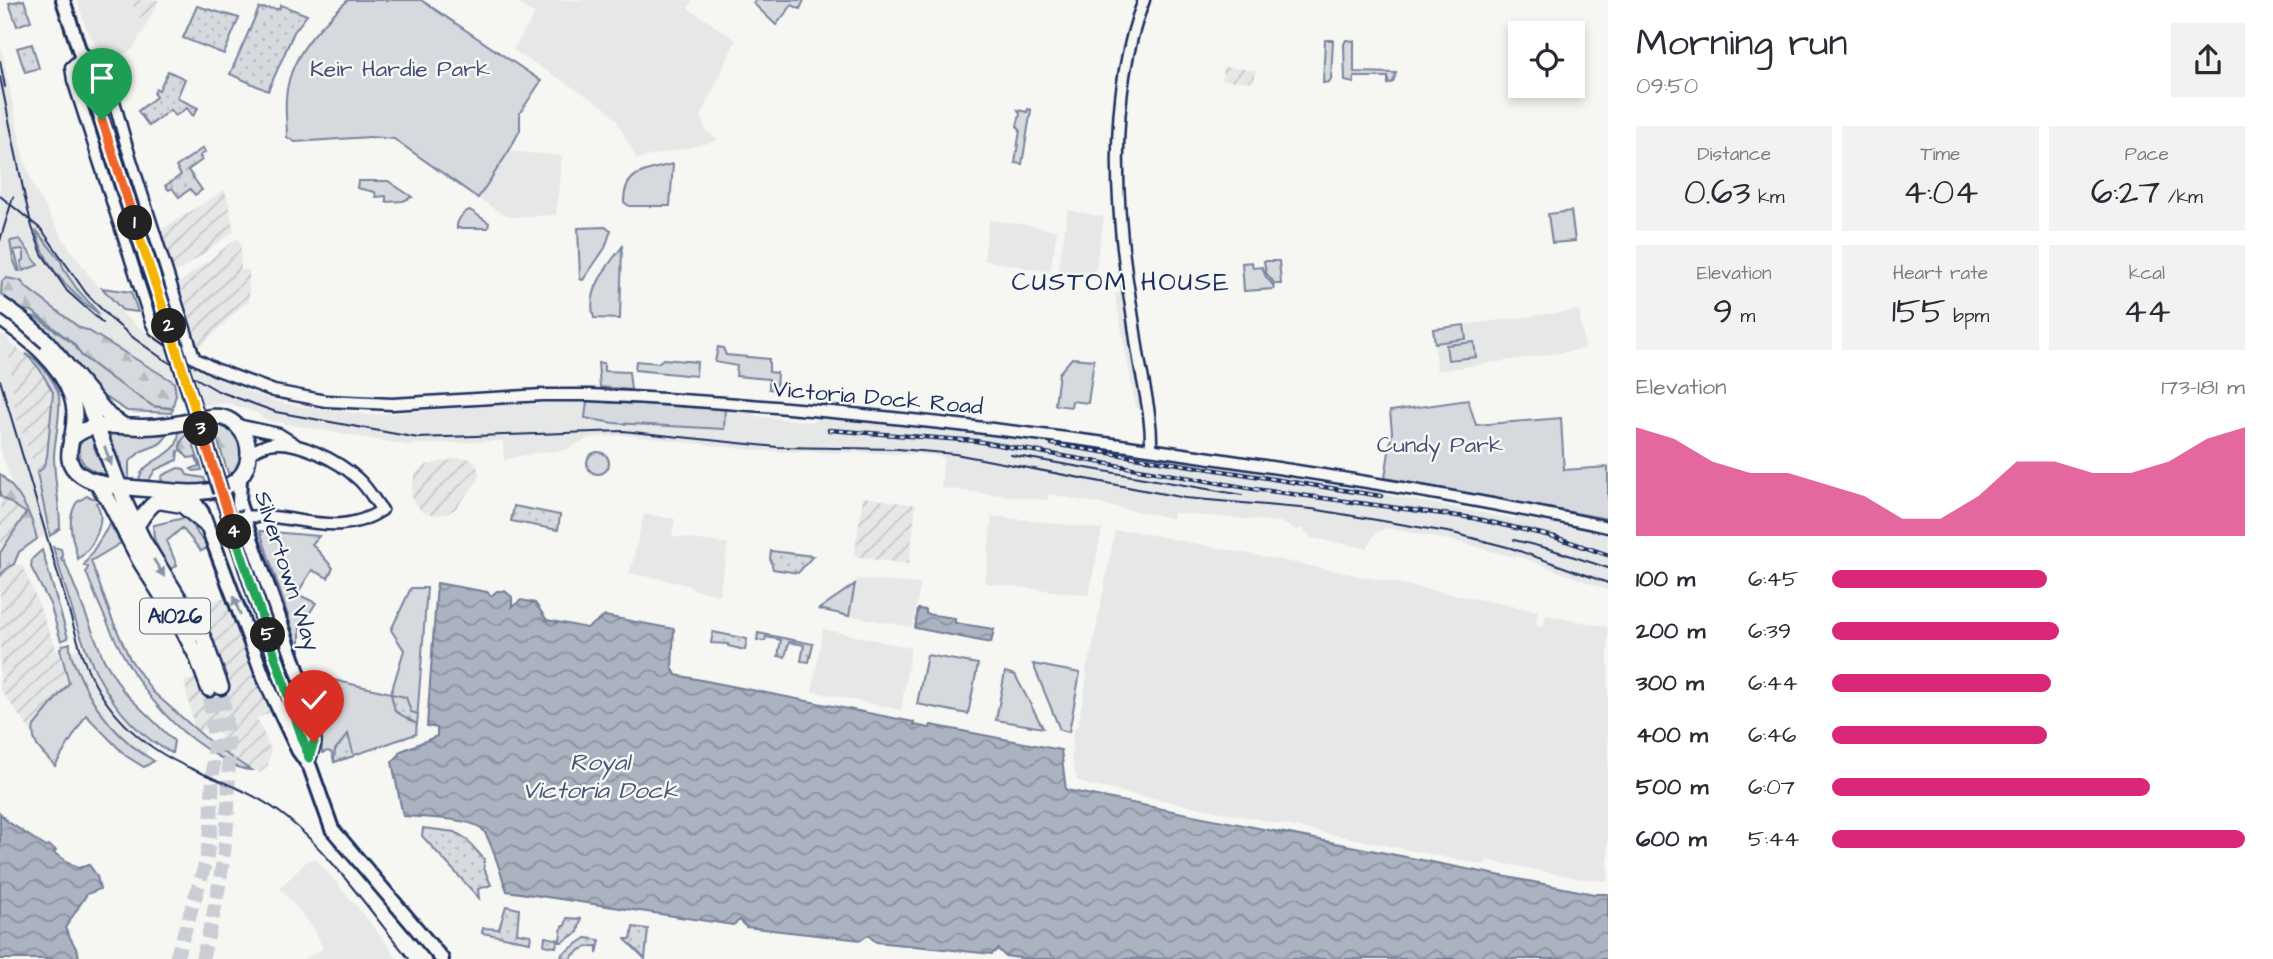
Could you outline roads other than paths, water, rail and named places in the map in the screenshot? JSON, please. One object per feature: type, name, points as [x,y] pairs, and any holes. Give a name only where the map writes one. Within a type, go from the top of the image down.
[{"type":"highway","name":"A1026","points":[[0,304],[22,320],[109,416],[125,427]]},
{"type":"highway","name":"A1026","points":[[0,318],[44,347],[62,376],[70,392],[75,419],[71,439]]},
{"type":"highway","name":"A1026","points":[[81,385],[136,527],[156,564],[204,639],[215,688],[186,635],[139,561],[108,499],[95,481]]},
{"type":"highway","points":[[136,527],[157,500],[185,493],[215,490],[240,478],[249,454],[246,438],[236,425],[223,417],[159,427],[97,427],[82,431],[71,439],[68,454],[71,464],[82,476],[118,485],[185,493]]},
{"type":"highway","points":[[157,500],[182,505],[207,529]]},
{"type":"main road","name":"Silvertown Way","points":[[63,0],[328,821],[337,837],[442,959]]},
{"type":"main road","name":"Silvertown Way","points":[[240,478],[239,504],[310,706],[314,742],[308,758]]},
{"type":"main road","name":"Silvertown Way","points":[[185,493],[200,507],[264,678],[298,750],[308,758]]},
{"type":"street","points":[[1144,0],[1129,53],[1120,104],[1119,180],[1123,256],[1150,420],[1151,449]]},
{"type":"street","name":"Silvertown Way","points":[[80,55],[88,56],[101,70],[194,358]]},
{"type":"street","name":"Victoria Dock Road","points":[[80,55],[72,67],[78,94],[155,330],[194,358],[215,369],[274,391],[351,404],[553,395],[633,397],[898,417],[1151,449],[1416,490],[1608,527]]},
{"type":"street","points":[[236,425],[279,434],[296,446]]},
{"type":"street","points":[[230,518],[251,516],[349,525],[382,510],[363,484],[345,468],[312,451],[296,446],[270,444],[249,454]]},
{"type":"water","name":"Royal Victoria Dock","points":[[437,583],[487,592],[491,596],[497,591],[505,591],[512,597],[512,607],[521,600],[535,603],[547,620],[587,628],[605,616],[674,629],[672,667],[676,675],[914,722],[914,725],[930,728],[931,725],[1061,750],[1066,790],[1594,894],[1608,894],[1608,959],[1028,959],[1005,956],[998,949],[992,954],[876,942],[868,935],[861,940],[746,927],[740,920],[733,925],[507,891],[483,830],[458,821],[403,816],[392,762],[399,752],[437,736],[437,728],[427,726]]},
{"type":"water","points":[[918,609],[926,610],[926,614],[955,618],[955,623],[994,629],[991,643],[915,628]]},
{"type":"water","points":[[0,813],[7,821],[46,847],[48,845],[56,850],[54,853],[78,868],[89,865],[97,876],[100,889],[87,894],[65,928],[79,959],[0,959]]},
{"type":"tunnel","points":[[202,959],[218,892],[227,824],[228,756],[221,687]]},
{"type":"tunnel","points":[[176,959],[206,862],[211,828],[214,742],[209,689]]},
{"type":"tram line","points":[[0,61],[5,87]]},
{"type":"tram line","points":[[0,77],[25,198],[42,254],[67,291],[103,323]]},
{"type":"tram line","points":[[0,196],[42,230],[86,293],[135,339],[218,391],[276,412],[418,438],[623,431],[777,447],[898,449],[955,454],[1185,498],[1312,509],[1453,533],[1511,548],[1608,583]]},
{"type":"tram line","points":[[0,241],[13,197]]},
{"type":"tram line","points":[[0,380],[83,658],[101,695],[126,725],[156,750],[253,796],[287,818],[335,867],[409,959]]},
{"type":"tram line","points":[[1011,455],[1242,495]]},
{"type":"tram line","points":[[1514,540],[1608,568]]},
{"type":"railway","points":[[829,430],[976,441],[1254,489],[1473,518],[1555,537],[1608,555]]},
{"type":"railway","points":[[1052,444],[1381,496]]},
{"type":"district","name":"CUSTOM HOUSE","points":[[1121,282]]},
{"type":"park label","name":"Keir Hardie Park","points":[[400,69]]},
{"type":"park label","name":"Cundy Park","points":[[1440,445]]}]
